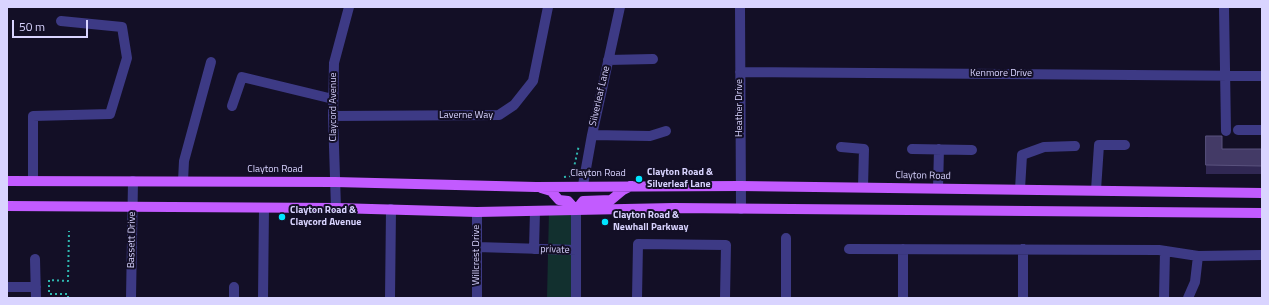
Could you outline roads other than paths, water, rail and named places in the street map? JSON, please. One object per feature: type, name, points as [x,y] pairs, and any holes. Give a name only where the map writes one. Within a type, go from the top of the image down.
[{"type":"main road","name":"Clayton Road","points":[[7,181],[335,182],[536,186],[863,187],[1262,192]]},
{"type":"main road","points":[[536,186],[551,191],[559,200],[568,201],[576,210]]},
{"type":"main road","points":[[576,210],[583,202],[611,200],[623,190],[634,186]]},
{"type":"main road","points":[[7,206],[336,208],[477,212],[674,208],[1262,214]]},
{"type":"street","name":"Claycord Avenue","points":[[336,208],[333,116],[334,63],[349,7]]},
{"type":"street","name":"Laverne Way","points":[[333,116],[499,116],[514,105],[533,81],[548,7]]},
{"type":"street","name":"Silverleaf Lane","points":[[582,185],[620,7]]},
{"type":"street","name":"Heather Drive","points":[[740,7],[741,209]]},
{"type":"street","points":[[1224,7],[1226,131]]},
{"type":"street","points":[[33,181],[33,116],[110,114],[127,58],[122,27],[61,21]]},
{"type":"street","points":[[608,60],[653,60]]},
{"type":"street","points":[[183,181],[184,161],[211,62]]},
{"type":"street","name":"Kenmore Drive","points":[[740,72],[1262,76]]},
{"type":"street","points":[[232,106],[242,77],[333,99]]},
{"type":"street","points":[[1238,130],[1262,130]]},
{"type":"street","points":[[592,135],[650,136],[666,131]]},
{"type":"street","points":[[1096,190],[1099,145],[1126,145]]},
{"type":"street","points":[[1020,189],[1022,155],[1044,147],[1075,146]]},
{"type":"street","points":[[841,147],[864,149],[863,187]]},
{"type":"street","points":[[912,149],[972,150]]},
{"type":"street","points":[[938,188],[939,149]]},
{"type":"street","name":"Bassett Drive","points":[[131,298],[133,181]]},
{"type":"street","points":[[263,298],[264,208]]},
{"type":"street","points":[[390,298],[391,210]]},
{"type":"street","points":[[576,210],[576,298]]},
{"type":"street","points":[[534,249],[535,211]]},
{"type":"street","name":"Willcrest Drive","points":[[476,298],[477,212]]},
{"type":"street","points":[[786,238],[786,298]]},
{"type":"street","points":[[637,298],[638,244],[726,245],[725,298]]},
{"type":"street","name":"private","points":[[477,247],[576,250]]},
{"type":"street","points":[[849,249],[1166,251],[1198,256],[1262,255]]},
{"type":"street","points":[[903,249],[903,298]]},
{"type":"street","points":[[1023,249],[1023,298]]},
{"type":"street","points":[[1164,298],[1166,251]]},
{"type":"street","points":[[1188,298],[1195,282],[1198,256]]},
{"type":"street","points":[[35,259],[36,298]]},
{"type":"street","points":[[7,287],[36,287]]},
{"type":"street","points":[[234,287],[234,298]]},
{"type":"place","name":"Clayton Road & Silverleaf Lane","points":[[639,179]]},
{"type":"place","name":"Clayton Road & Claycord Avenue","points":[[282,217]]},
{"type":"place","name":"Clayton Road & Newhall Parkway","points":[[605,222]]}]
